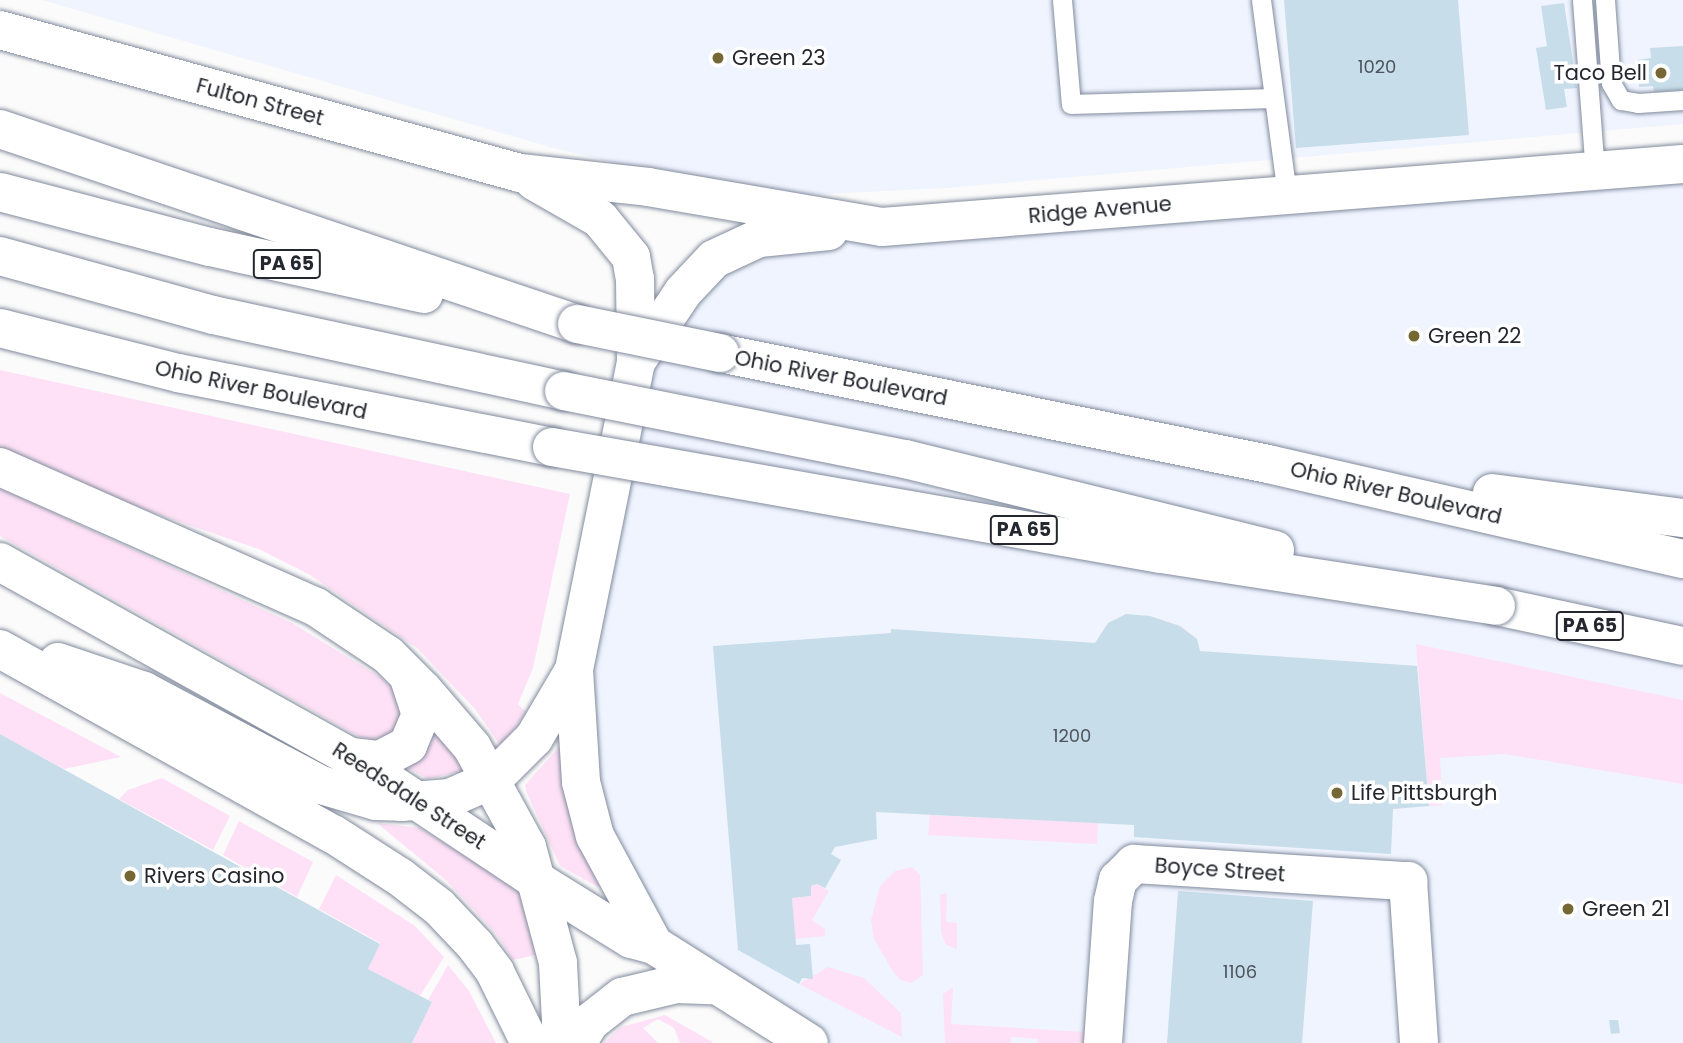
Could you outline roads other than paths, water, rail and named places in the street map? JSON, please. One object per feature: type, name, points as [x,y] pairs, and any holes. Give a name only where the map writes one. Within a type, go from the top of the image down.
[{"type":"main road","name":"Fulton Street","points":[[0,30],[520,173]]},
{"type":"main road","points":[[0,129],[577,324]]},
{"type":"main road","name":"Ridge Avenue","points":[[520,173],[648,187],[882,227],[1683,164]]},
{"type":"main road","points":[[520,173],[600,219],[619,238],[631,257],[635,279],[636,362],[574,670],[576,743],[592,824],[654,946]]},
{"type":"main road","name":"Ohio River Boulevard","points":[[0,192],[210,247],[1268,464],[1683,559]]},
{"type":"main road","points":[[636,362],[697,274],[732,248],[760,238],[882,227]]},
{"type":"main road","points":[[0,256],[213,315],[564,391],[991,478],[1496,606]]},
{"type":"main road","name":"Ohio River Boulevard","points":[[0,328],[192,376],[552,447],[1161,554],[1496,606],[1683,646]]},
{"type":"main road","points":[[1268,464],[1683,518]]},
{"type":"main road","points":[[0,467],[316,607],[388,655],[410,677],[472,747],[493,779],[527,847],[539,883],[558,963],[562,1043]]},
{"type":"main road","name":"Reedsdale Street","points":[[0,562],[351,757],[539,883],[631,939],[654,946],[711,985],[809,1043]]},
{"type":"main road","points":[[0,642],[144,691],[321,785],[376,801],[421,802],[450,798],[493,779],[534,738],[574,670]]},
{"type":"main road","points":[[0,649],[333,834],[439,907],[495,972],[530,1043]]},
{"type":"main road","points":[[351,757],[380,760],[408,746],[421,715],[410,677]]},
{"type":"main road","name":"Boyce Street","points":[[1103,1043],[1113,901],[1118,880],[1134,864],[1408,881],[1419,1043]]},
{"type":"main road","points":[[577,1043],[590,1022],[622,997],[676,984],[711,985]]},
{"type":"lane","points":[[1062,0],[1071,104],[1273,99]]},
{"type":"lane","points":[[1261,0],[1287,195]]},
{"type":"lane","points":[[1582,0],[1595,171]]},
{"type":"lane","points":[[1605,0],[1611,83],[1621,100],[1683,100]]},
{"type":"place","name":"Green 23","points":[[718,58]]},
{"type":"place","name":"Taco Bell","points":[[1661,73]]},
{"type":"place","name":"Green 22","points":[[1414,336]]},
{"type":"place","name":"Life Pittsburgh","points":[[1337,793]]},
{"type":"place","name":"Rivers Casino","points":[[130,876]]},
{"type":"place","name":"Green 21","points":[[1568,909]]}]
